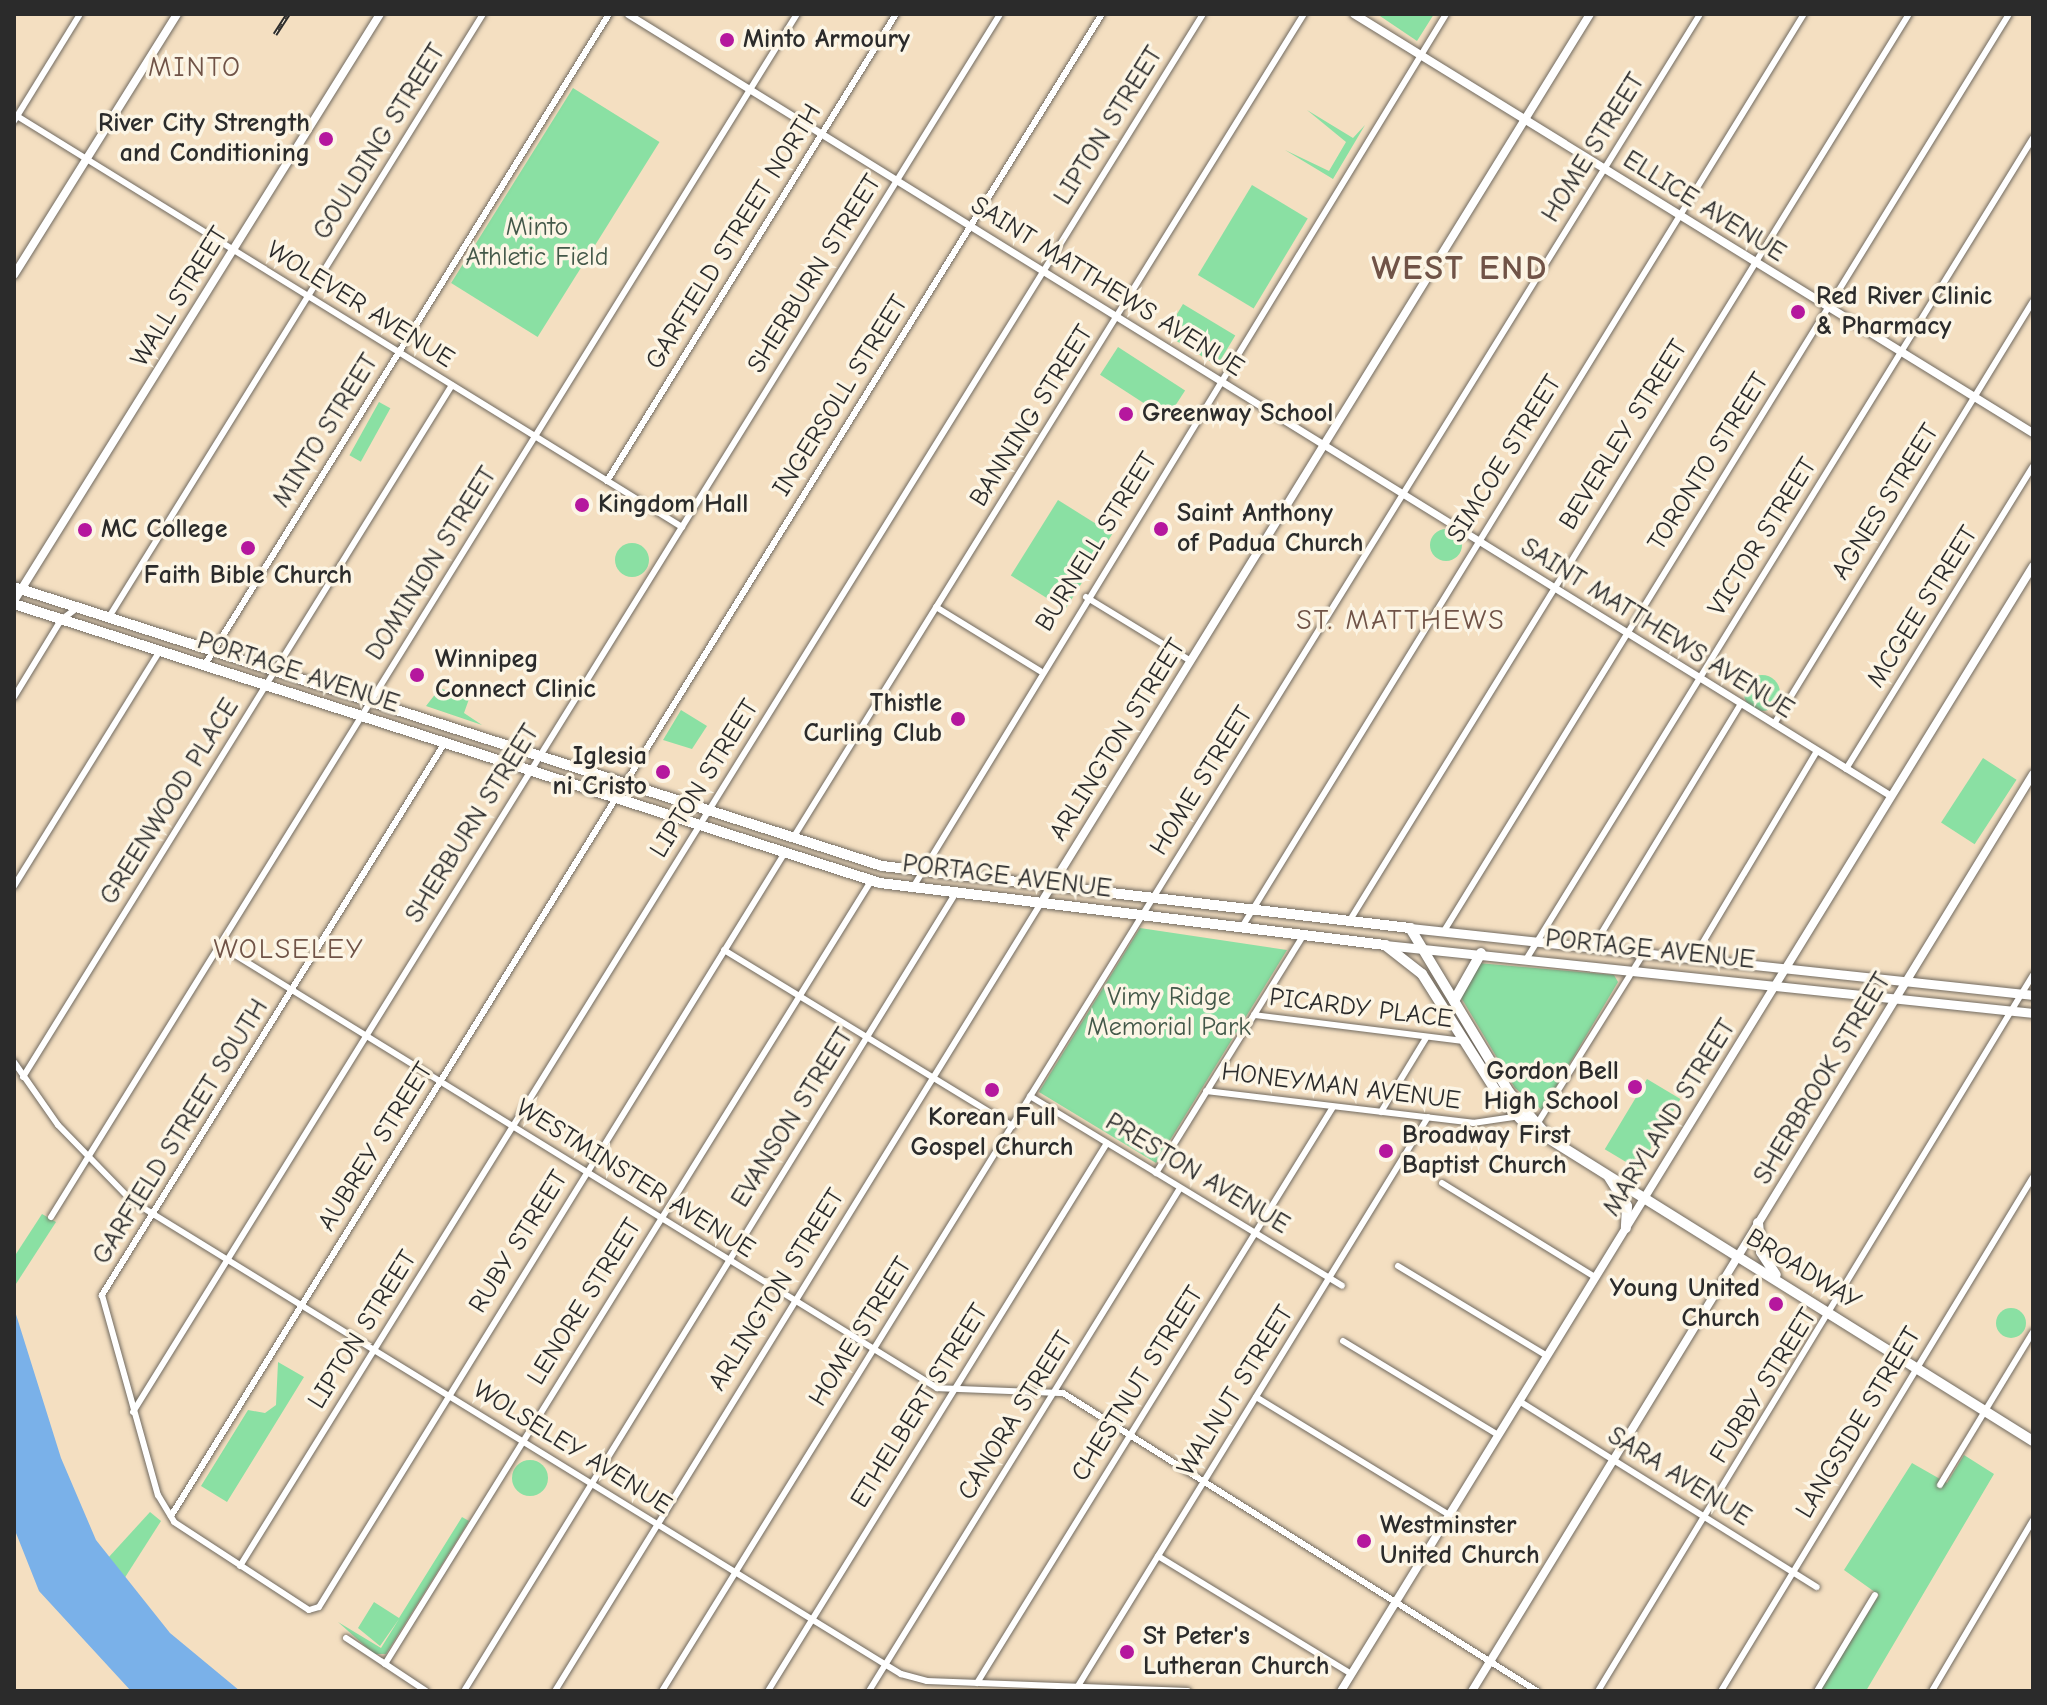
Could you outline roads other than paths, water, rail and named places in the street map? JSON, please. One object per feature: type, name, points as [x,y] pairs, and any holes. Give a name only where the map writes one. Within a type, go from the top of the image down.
[{"type":"highway","name":"PORTAGE AVENUE","points":[[18,588],[793,838],[917,872],[1410,928]]},
{"type":"highway","name":"PORTAGE AVENUE","points":[[14,603],[871,881],[912,889],[1385,945]]},
{"type":"highway","name":"BROADWAY","points":[[1410,928],[1454,1001],[1549,1137]]},
{"type":"highway","name":"BROADWAY","points":[[1385,945],[1422,974],[1518,1118],[2033,1441]]},
{"type":"highway","points":[[1454,1001],[1481,953]]},
{"type":"highway","points":[[1605,1172],[1627,1206],[1626,1228]]},
{"type":"highway","points":[[1758,1223],[1761,1252],[1782,1283]]},
{"type":"main road","points":[[14,275],[177,14]]},
{"type":"main road","name":"WALL STREET","points":[[14,603],[18,588],[380,14]]},
{"type":"main road","name":"ELLICE AVENUE","points":[[1354,14],[2033,433]]},
{"type":"main road","name":"ARLINGTON STREET","points":[[1041,903],[1590,14]]},
{"type":"main road","name":"MARYLAND STREET","points":[[1341,1691],[2033,566]]},
{"type":"main road","name":"SHERBROOK STREET","points":[[1472,1691],[2033,774]]},
{"type":"main road","name":"PORTAGE AVENUE","points":[[1410,928],[2028,995]]},
{"type":"main road","name":"PORTAGE AVENUE","points":[[1385,945],[2033,1013]]},
{"type":"street","points":[[16,118],[80,14]]},
{"type":"street","name":"GOULDING STREET","points":[[109,617],[483,14]]},
{"type":"street","name":"MINTO STREET","points":[[204,666],[609,14]]},
{"type":"street","name":"SAINT MATTHEWS AVENUE","points":[[628,14],[1891,796]]},
{"type":"street","name":"DOMINION STREET","points":[[51,1217],[797,14]]},
{"type":"street","name":"GARFIELD STREET NORTH","points":[[607,481],[896,14]]},
{"type":"street","name":"SHERBURN STREET","points":[[133,1412],[1000,14]]},
{"type":"street","name":"INGERSOLL STREET","points":[[614,799],[1102,14]]},
{"type":"street","name":"LIPTON STREET","points":[[240,1566],[1203,14]]},
{"type":"street","name":"BANNING STREET","points":[[793,838],[1304,14]]},
{"type":"street","name":"BURNELL STREET","points":[[912,889],[917,872],[1446,14]]},
{"type":"street","name":"HOME STREET","points":[[662,1691],[1700,14]]},
{"type":"street","name":"SIMCOE STREET","points":[[1242,927],[1804,14]]},
{"type":"street","name":"BEVERLEY STREET","points":[[1350,920],[1909,14]]},
{"type":"street","name":"TORONTO STREET","points":[[1444,931],[2009,14]]},
{"type":"street","name":"WOLEVER AVENUE","points":[[16,118],[682,527]]},
{"type":"street","name":"VICTOR STREET","points":[[1527,958],[2033,138]]},
{"type":"street","name":"AGNES STREET","points":[[1774,724],[2033,301]]},
{"type":"street","name":"GREENWOOD PLACE","points":[[23,1077],[452,385]]},
{"type":"street","name":"MCGEE STREET","points":[[1846,769],[2033,466]]},
{"type":"street","points":[[1086,597],[1191,661]]},
{"type":"street","points":[[14,697],[61,620],[78,607]]},
{"type":"street","points":[[936,607],[1040,671]]},
{"type":"street","points":[[14,886],[159,652]]},
{"type":"street","points":[[1593,947],[1741,704]]},
{"type":"street","name":"GARFIELD STREET SOUTH","points":[[133,1412],[102,1295],[444,744]]},
{"type":"street","points":[[1693,959],[1817,751]]},
{"type":"street","name":"AUBREY STREET","points":[[171,1516],[614,799]]},
{"type":"street","name":"RUBY STREET","points":[[240,1566],[314,1610],[784,854]]},
{"type":"street","name":"LENORE STREET","points":[[385,1664],[871,881]]},
{"type":"street","name":"EVANSON STREET","points":[[464,1691],[955,894]]},
{"type":"street","name":"ARLINGTON STREET","points":[[555,1691],[1041,903]]},
{"type":"street","points":[[1156,1173],[1304,934]]},
{"type":"street","name":"WESTMINSTER AVENUE","points":[[219,945],[937,1388],[1054,1393],[1130,1435],[1397,1600],[1537,1691]]},
{"type":"street","points":[[724,950],[1012,1126]]},
{"type":"street","points":[[1537,1124],[1644,953]]},
{"type":"street","name":"FURBY STREET","points":[[1598,1691],[2015,1011],[2028,995],[2033,975]]},
{"type":"street","name":"PICARDY PLACE","points":[[1254,1015],[1464,1041]]},
{"type":"street","points":[[1381,1112],[1426,1038]]},
{"type":"street","name":"WOLSELEY AVENUE","points":[[14,1062],[87,1158],[153,1214],[885,1664],[916,1680],[1188,1691]]},
{"type":"street","name":"HONEYMAN AVENUE","points":[[1206,1091],[1473,1123],[1498,1114],[1518,1118]]},
{"type":"street","name":"PRESTON AVENUE","points":[[1030,1096],[1342,1286]]},
{"type":"street","name":"CHESTNUT STREET","points":[[977,1683],[1333,1107]]},
{"type":"street","name":"WALNUT STREET","points":[[1078,1686],[1428,1117]]},
{"type":"street","name":"ETHELBERT STREET","points":[[768,1691],[1107,1143]]},
{"type":"street","name":"LANGSIDE STREET","points":[[1721,1691],[2033,1177]]},
{"type":"street","points":[[1442,1183],[1595,1277]]},
{"type":"street","name":"CANORA STREET","points":[[869,1691],[1180,1188]]},
{"type":"street","points":[[1398,1266],[1547,1356]]},
{"type":"street","points":[[1940,1485],[2033,1332]]},
{"type":"street","points":[[1343,1341],[1498,1435]]},
{"type":"street","points":[[1256,1397],[1449,1515]]},
{"type":"street","name":"SARA AVENUE","points":[[1519,1401],[1817,1587]]},
{"type":"street","points":[[133,1412],[171,1516],[240,1566]]},
{"type":"street","points":[[1932,1691],[2033,1520]]},
{"type":"street","points":[[1158,1556],[1351,1674]]},
{"type":"street","points":[[1817,1691],[1875,1595]]},
{"type":"street","points":[[346,1638],[426,1691]]},
{"type":"water","points":[[14,1308],[61,1458],[96,1540],[170,1633],[240,1691],[131,1691],[39,1591],[14,1528]]},
{"type":"railway","points":[[275,34],[288,14]]},
{"type":"place","name":"Minto Armoury","points":[[727,40]]},
{"type":"place","name":"River City Strength and Conditioning","points":[[326,139]]},
{"type":"place","name":"Red River Clinic & Pharmacy","points":[[1798,312]]},
{"type":"place","name":"Greenway School","points":[[1126,414]]},
{"type":"place","name":"Kingdom Hall","points":[[582,505]]},
{"type":"place","name":"Saint Anthony of Padua Church","points":[[1161,529]]},
{"type":"place","name":"MC College","points":[[85,530]]},
{"type":"place","name":"Faith Bible Church","points":[[248,548]]},
{"type":"place","name":"Winnipeg Connect Clinic","points":[[417,675]]},
{"type":"place","name":"Thistle Curling Club","points":[[958,719]]},
{"type":"place","name":"Iglesia ni Cristo","points":[[663,772]]},
{"type":"place","name":"Gordon Bell High School","points":[[1635,1087]]},
{"type":"place","name":"Korean Full Gospel Church","points":[[992,1090]]},
{"type":"place","name":"Broadway First Baptist Church","points":[[1386,1151]]},
{"type":"place","name":"Young United Church","points":[[1776,1304]]},
{"type":"place","name":"Westminster United Church","points":[[1364,1541]]},
{"type":"place","name":"St Peter's Lutheran Church","points":[[1127,1652]]},
{"type":"district","name":"MINTO","points":[[195,67]]},
{"type":"district","name":"WEST END","points":[[1460,269]]},
{"type":"district","name":"ST. MATTHEWS","points":[[1401,620]]},
{"type":"district","name":"WOLSELEY","points":[[289,949]]},
{"type":"park label","name":"Minto Athletic Field","points":[[537,243]]},
{"type":"park label","name":"Vimy Ridge Memorial Park","points":[[1169,1013]]}]
